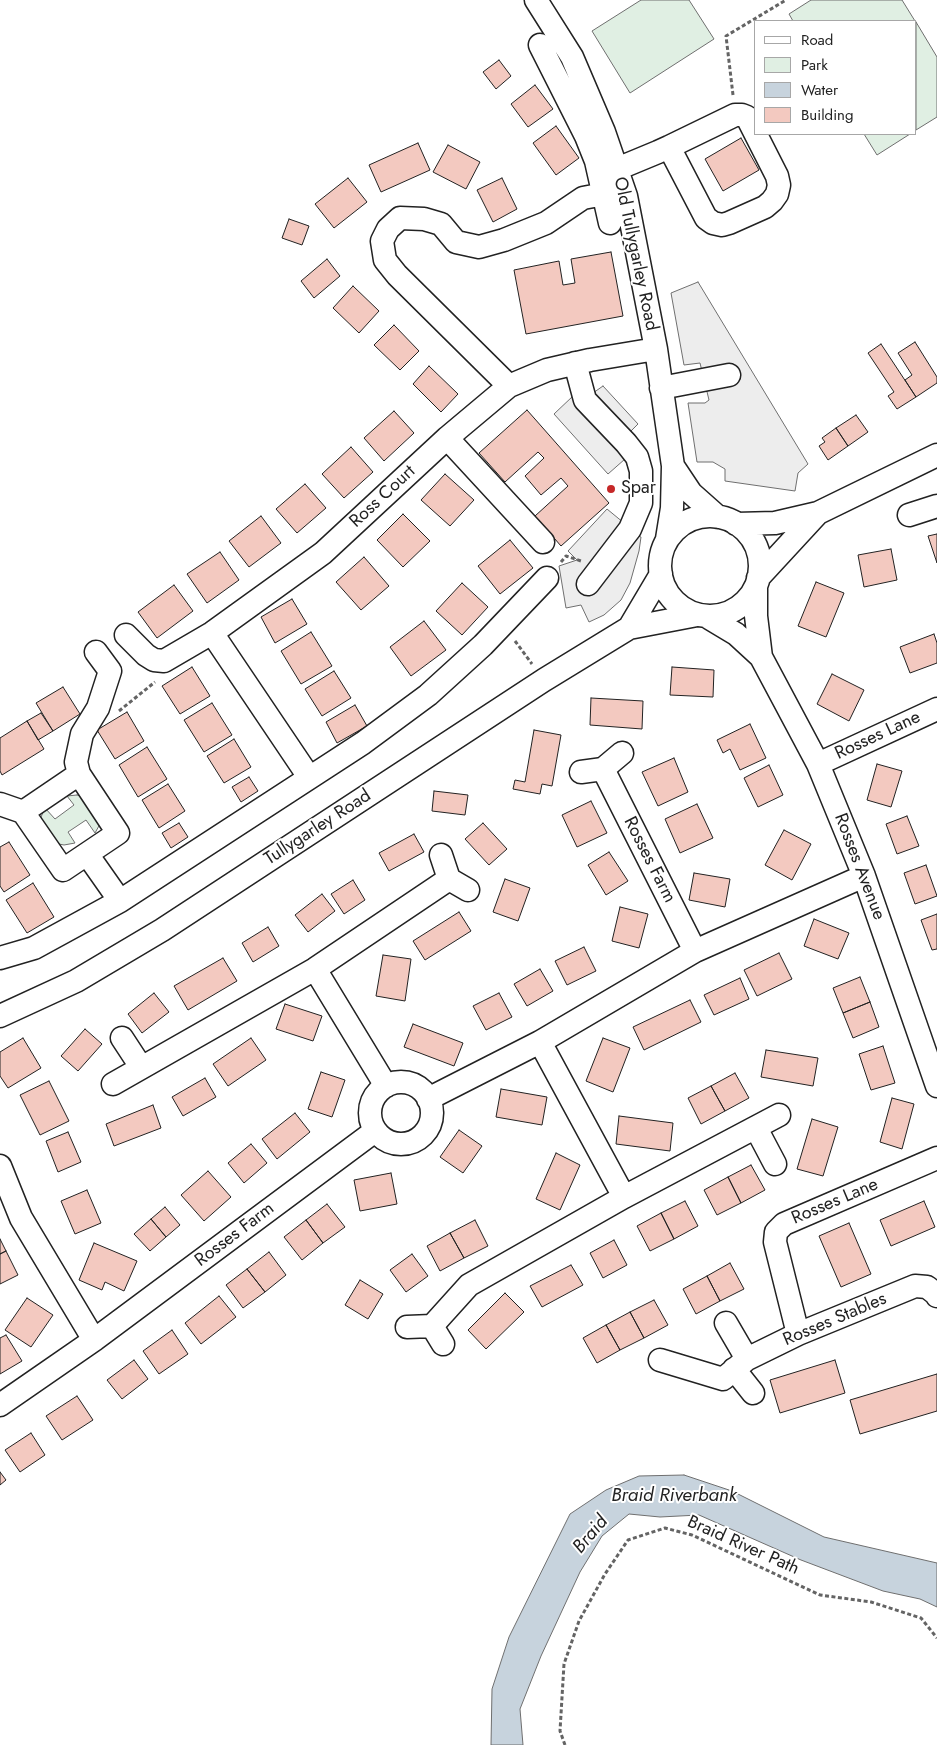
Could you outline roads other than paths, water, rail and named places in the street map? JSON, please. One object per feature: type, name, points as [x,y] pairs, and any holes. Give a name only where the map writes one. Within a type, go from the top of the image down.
[{"type":"street","name":"Old Tullygarley Road","points":[[536,0],[572,57],[604,132],[626,196],[656,349],[672,466],[672,508],[667,539]]},
{"type":"street","points":[[540,45],[586,136],[596,161],[610,223]]},
{"type":"street","points":[[617,170],[736,115],[747,116],[754,130]]},
{"type":"street","points":[[669,147],[706,218],[713,223],[722,225],[765,207],[777,194],[779,185],[777,176],[756,135]]},
{"type":"street","points":[[509,386],[397,275],[385,260],[382,241],[388,229],[400,218],[424,219],[442,224],[456,242],[479,247],[504,240],[546,223],[583,198],[604,194]]},
{"type":"street","name":"Ross Court","points":[[126,635],[146,655],[154,660],[164,661],[212,633],[323,553],[447,438],[509,386],[547,370],[575,363],[656,349]]},
{"type":"street","points":[[575,363],[584,400],[626,443],[637,457],[641,471],[641,503],[630,530],[594,576]]},
{"type":"street","points":[[661,388],[729,375]]},
{"type":"street","points":[[447,438],[544,542]]},
{"type":"street","points":[[818,513],[757,582],[747,600],[735,610],[721,615],[702,616],[678,606],[668,595],[662,582],[659,567],[661,553],[667,539],[676,528],[689,520],[703,516],[727,520],[775,523],[818,513],[937,455]]},
{"type":"street","name":"Old Tullygarley Road","points":[[672,466],[692,493],[727,520]]},
{"type":"street","points":[[909,515],[937,506]]},
{"type":"street","points":[[727,520],[744,529],[753,541],[759,555],[760,571],[757,582]]},
{"type":"street","name":"Tullygarley Road","points":[[629,628],[661,574]]},
{"type":"street","points":[[0,958],[34,948],[120,901],[363,743],[428,695],[483,645],[546,578]]},
{"type":"street","name":"Rosses Avenue","points":[[757,582],[756,616],[761,657]]},
{"type":"street","name":"Rosses Avenue","points":[[702,616],[736,634],[761,657],[818,764],[864,876],[937,1086]]},
{"type":"street","name":"Tullygarley Road","points":[[0,1016],[76,981],[162,930],[544,680],[629,628],[702,616]]},
{"type":"street","points":[[212,633],[309,777]]},
{"type":"street","points":[[0,804],[23,812],[63,870],[118,832],[79,774],[76,762],[82,734],[98,708],[110,671],[96,652]]},
{"type":"street","name":"Rosses Lane","points":[[818,764],[937,709]]},
{"type":"street","points":[[581,772],[603,769],[622,753]]},
{"type":"street","name":"Rosses Farm","points":[[603,769],[695,950]]},
{"type":"street","points":[[23,812],[79,774]]},
{"type":"street","points":[[87,854],[120,901]]},
{"type":"street","points":[[113,1084],[458,885],[441,855]]},
{"type":"street","points":[[428,1099],[540,1042],[695,950],[864,876]]},
{"type":"street","points":[[315,969],[386,1086]]},
{"type":"street","points":[[122,1038],[141,1067]]},
{"type":"street","points":[[540,1042],[624,1196]]},
{"type":"street","points":[[405,1082],[414,1085],[428,1099],[432,1109],[432,1119],[428,1129],[417,1140],[402,1144],[392,1143],[375,1131],[370,1115],[371,1106],[379,1091],[386,1086],[405,1082]]},
{"type":"street","points":[[407,1327],[437,1335],[469,1286],[624,1196],[779,1116]]},
{"type":"street","points":[[756,1128],[775,1164]]},
{"type":"street","name":"Rosses Farm","points":[[0,1405],[94,1340],[375,1131]]},
{"type":"street","name":"Rosses Lane","points":[[798,1334],[775,1242],[776,1232],[784,1224],[937,1158]]},
{"type":"street","points":[[0,1166],[21,1218],[94,1340]]},
{"type":"street","name":"Rosses Stables","points":[[735,1369],[798,1334],[915,1286],[927,1287],[937,1296]]},
{"type":"street","points":[[726,1323],[735,1369],[753,1394]]},
{"type":"street","points":[[660,1360],[735,1369]]},
{"type":"water","name":"Braid Riverbank","points":[[684,1475],[732,1491],[824,1537],[937,1563],[937,1607],[920,1599],[883,1591],[801,1560],[699,1515],[660,1517],[629,1514],[602,1536],[580,1572],[541,1656],[520,1709],[523,1745],[491,1745],[492,1689],[509,1637],[570,1514],[606,1490],[639,1476]]},
{"type":"place","name":"Spar","points":[[611,489]]},
{"type":"water label","name":"Braid","points":[[591,1535]]}]
